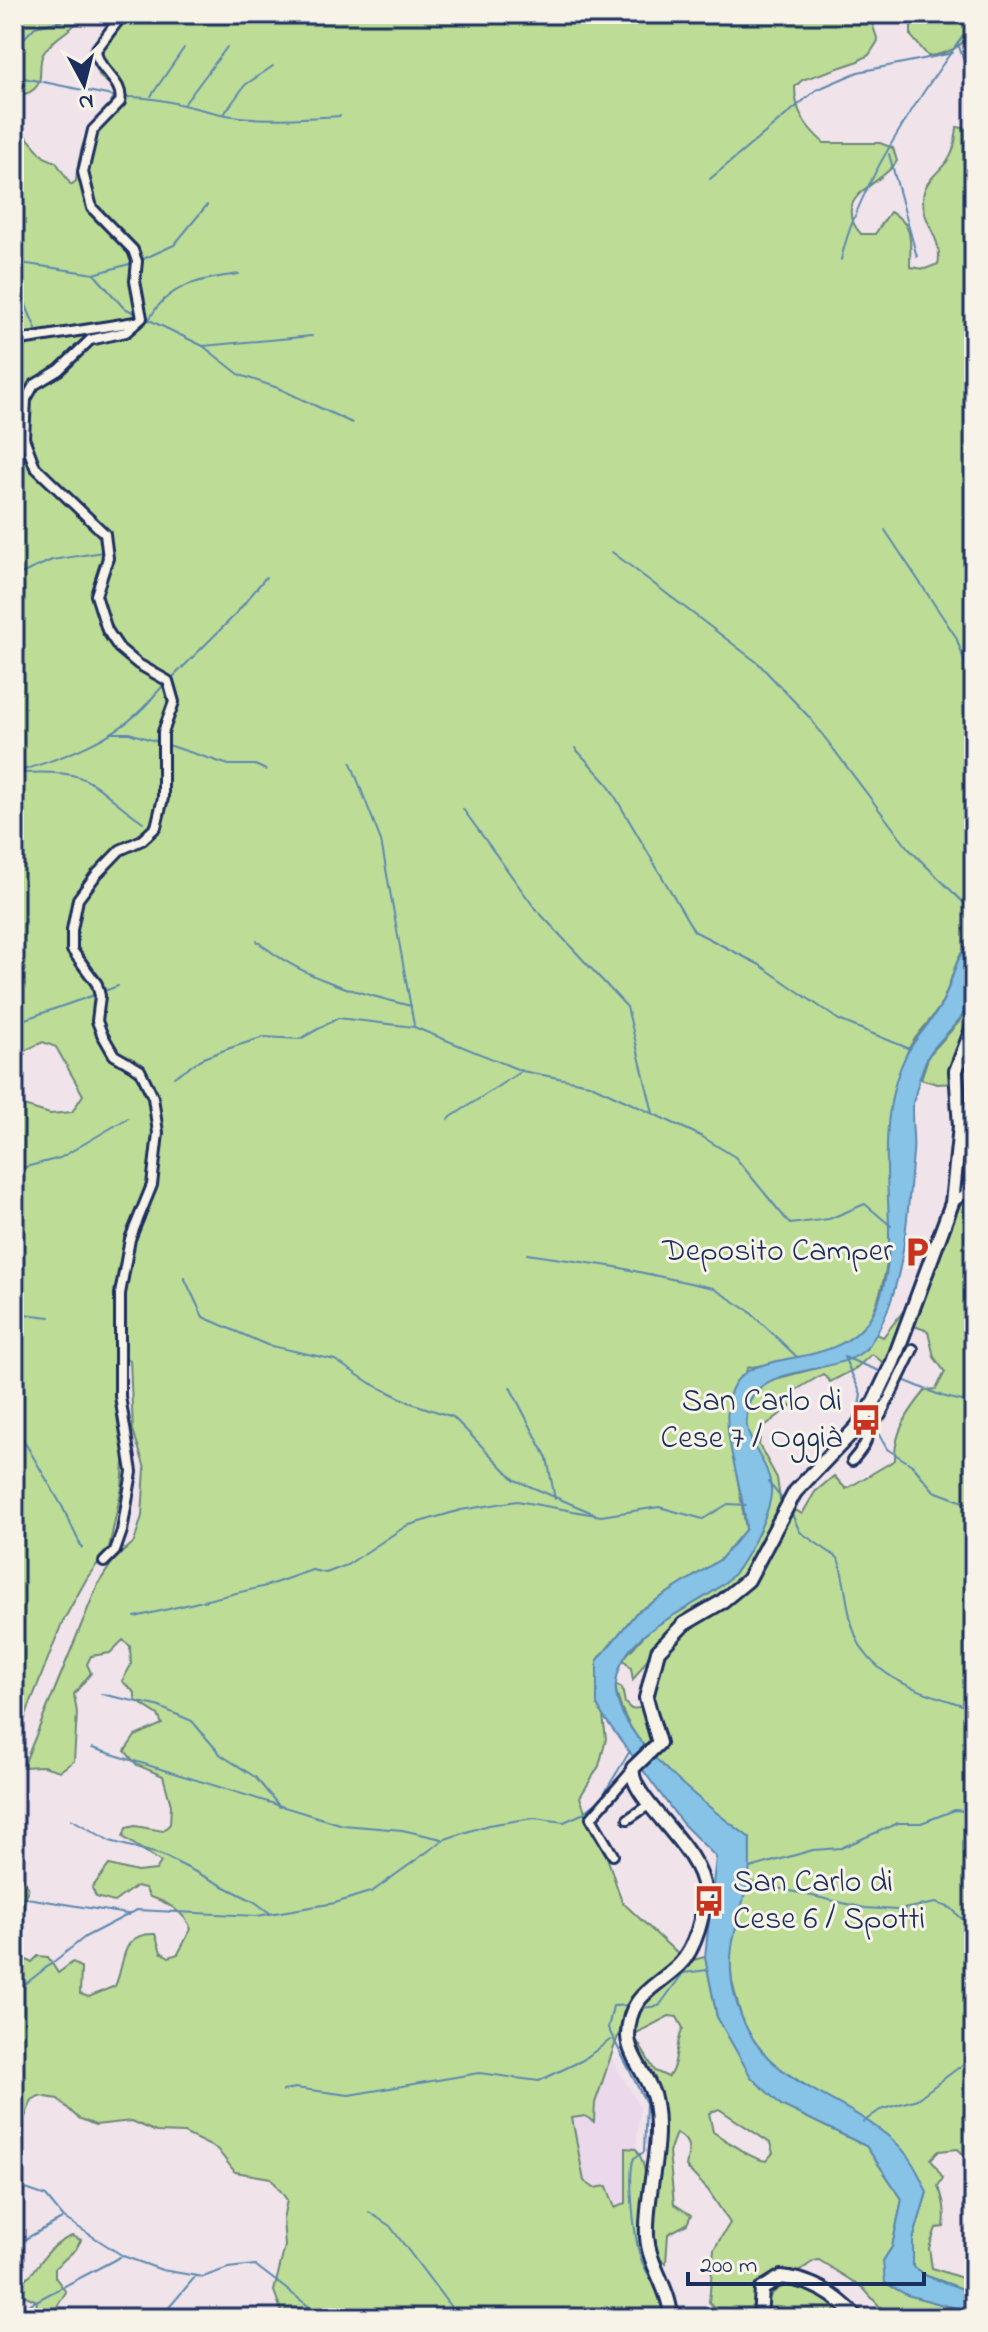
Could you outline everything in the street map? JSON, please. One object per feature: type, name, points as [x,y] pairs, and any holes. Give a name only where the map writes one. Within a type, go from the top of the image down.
[{"type":"street","points":[[104,1562],[115,1551],[122,1531],[132,1472],[120,1396],[120,1294],[130,1239],[152,1185],[158,1133],[153,1097],[140,1070],[114,1055],[97,1021],[100,996],[97,984],[72,950],[73,913],[86,888],[109,860],[142,840],[156,827],[163,798],[163,732],[174,702],[168,681],[119,648],[107,630],[96,595],[108,558],[105,534],[35,467],[24,438],[25,410],[34,385],[59,370],[90,340],[126,332],[142,318],[135,281],[137,261],[124,239],[92,208],[83,172],[93,130],[120,102],[119,86],[101,66],[96,50],[123,14]]},
{"type":"street","points":[[14,341],[138,321]]},
{"type":"street","points":[[613,1855],[591,1818],[659,1743],[646,1698],[658,1651],[684,1624],[720,1603],[748,1580],[795,1492],[842,1447],[866,1415],[909,1326],[925,1267],[952,1203],[960,1126],[956,1071],[969,1044],[974,1024]]},
{"type":"street","points":[[952,1203],[965,1194],[974,1158]]},
{"type":"street","points":[[866,1415],[881,1415],[913,1349]]},
{"type":"street","points":[[852,1461],[869,1433],[866,1415]]},
{"type":"street","points":[[632,1770],[650,1804],[690,1850],[702,1878],[685,1958],[647,1988],[639,1999],[632,2017],[629,2042],[655,2101],[657,2121],[648,2248],[669,2302],[671,2318]]},
{"type":"street","points":[[628,1819],[650,1804]]},
{"type":"street","points":[[760,2318],[762,2289],[781,2277],[819,2288],[846,2305],[857,2318]]},
{"type":"shaded area","points":[[612,2059],[640,2107],[636,2149],[626,2148],[626,2204],[615,2208],[600,2189],[584,2181],[572,2118],[585,2116],[594,2121],[595,2103]]},
{"type":"green space","points":[[14,14],[85,14],[47,48],[41,59],[37,86],[21,94],[14,94]]},
{"type":"green space","points":[[120,14],[869,14],[878,41],[869,55],[802,80],[795,87],[797,104],[812,131],[824,143],[880,143],[893,148],[897,161],[854,201],[852,221],[861,234],[875,234],[890,212],[898,217],[904,222],[909,235],[910,267],[925,269],[938,264],[938,247],[926,216],[924,192],[929,181],[952,154],[957,127],[974,130],[974,935],[961,954],[940,1006],[906,1056],[889,1250],[882,1288],[870,1319],[853,1339],[842,1346],[802,1358],[747,1368],[733,1452],[746,1529],[721,1559],[636,1613],[597,1661],[597,1705],[603,1716],[606,1739],[599,1766],[580,1797],[593,1834],[606,1854],[622,1902],[679,1955],[635,1998],[595,2103],[594,2122],[585,2116],[572,2118],[584,2181],[594,2188],[607,2186],[615,2208],[626,2203],[626,2148],[636,2149],[642,2159],[646,2181],[642,2240],[662,2298],[664,2318],[284,2318],[274,2291],[285,2246],[283,2219],[287,2200],[271,2178],[235,2172],[217,2149],[184,2133],[156,2132],[132,2121],[95,2125],[78,2118],[58,2099],[39,2096],[32,2100],[25,2117],[14,2120],[14,1867],[28,1887],[18,1932],[23,1959],[32,1962],[38,1956],[48,1957],[58,1973],[73,1962],[81,1968],[80,1994],[89,1997],[115,1986],[125,1951],[135,1939],[155,1934],[161,1952],[169,1957],[178,1954],[191,1929],[180,1913],[150,1897],[145,1888],[136,1886],[114,1902],[96,1897],[92,1888],[109,1865],[137,1872],[156,1870],[161,1862],[123,1837],[126,1828],[135,1826],[163,1831],[170,1824],[171,1805],[163,1776],[137,1765],[125,1751],[135,1736],[162,1724],[158,1715],[135,1700],[135,1693],[122,1681],[131,1665],[130,1646],[123,1640],[110,1653],[91,1656],[87,1664],[91,1673],[74,1694],[77,1713],[74,1761],[60,1771],[43,1766],[23,1767],[98,1584],[114,1560],[134,1542],[142,1516],[145,1468],[133,1430],[130,1360],[119,1359],[115,1403],[125,1450],[122,1487],[109,1548],[87,1578],[62,1623],[14,1745],[14,1103],[50,1114],[72,1112],[83,1095],[56,1047],[43,1042],[24,1051],[14,1039],[14,143],[26,136],[44,157],[56,162],[71,185],[76,181],[79,157],[87,134],[117,90],[100,77],[91,54],[96,42]]},
{"type":"green space","points":[[911,14],[974,14],[966,39],[954,49],[928,56],[911,36]]},
{"type":"green space","points":[[974,993],[974,1043],[964,1046],[957,1083],[937,1084],[921,1079],[929,1055],[959,1022]]},
{"type":"green space","points":[[965,1194],[974,1205],[974,2166],[958,2149],[939,2151],[931,2159],[943,2178],[938,2186],[945,2217],[944,2227],[936,2228],[929,2248],[932,2268],[974,2282],[974,2293],[927,2276],[913,2267],[913,2240],[927,2192],[894,2142],[771,2063],[744,2027],[732,1982],[729,1946],[749,1873],[750,1838],[687,1790],[648,1751],[621,1708],[615,1684],[622,1688],[625,1703],[631,1709],[647,1707],[652,1652],[633,1680],[631,1668],[623,1659],[648,1631],[738,1569],[762,1524],[760,1458],[745,1432],[749,1402],[764,1382],[832,1364],[867,1349],[875,1334],[883,1337],[908,1305],[952,1203]],"holes":[[[909,1324],[928,1331],[934,1357],[945,1372],[936,1389],[926,1390],[908,1414],[897,1440],[895,1460],[846,1489],[834,1476],[815,1492],[802,1514],[780,1500],[777,1478],[759,1445],[761,1429],[796,1402],[791,1393],[823,1374],[830,1382],[855,1369],[872,1354],[890,1368]]]},
{"type":"green space","points":[[705,1957],[717,2017],[781,2105],[866,2146],[902,2199],[892,2247],[883,2261],[907,2295],[974,2313],[974,2318],[890,2318],[863,2288],[819,2260],[799,2272],[770,2276],[756,2284],[752,2318],[724,2318],[709,2302],[714,2249],[730,2223],[708,2190],[686,2167],[687,2143],[676,2133],[669,2152],[674,2204],[691,2215],[687,2224],[668,2234],[666,2263],[658,2258],[653,2222],[662,2107],[632,2041],[637,2041],[655,2071],[668,2077],[683,2028],[677,2017],[669,2016],[633,2035],[644,1999],[693,1960]],"holes":[[[719,2109],[770,2143],[773,2153],[766,2161],[753,2157],[713,2132],[709,2113]]]},
{"type":"green space","points":[[72,2236],[81,2240],[76,2249],[55,2268],[55,2277],[66,2292],[50,2318],[14,2318],[36,2310],[37,2301],[21,2294],[18,2286],[54,2247]]},
{"type":"green space","points":[[795,2284],[834,2302],[852,2318],[764,2318],[766,2304],[772,2294],[781,2287]]},
{"type":"water","points":[[974,935],[976,974],[973,995],[959,1019],[927,1058],[914,1099],[913,1153],[903,1253],[891,1302],[881,1324],[869,1345],[858,1355],[843,1362],[788,1375],[758,1390],[749,1403],[747,1428],[769,1476],[771,1496],[755,1539],[740,1566],[726,1581],[651,1630],[635,1644],[622,1661],[616,1683],[618,1703],[629,1725],[646,1747],[689,1791],[750,1838],[749,1874],[733,1940],[731,1967],[741,2016],[755,2042],[773,2063],[869,2122],[905,2152],[927,2192],[913,2240],[913,2267],[927,2276],[974,2293],[974,2313],[907,2295],[885,2283],[883,2261],[892,2247],[902,2199],[866,2146],[781,2105],[751,2077],[717,2017],[705,1957],[716,1857],[682,1823],[603,1716],[597,1705],[597,1661],[636,1613],[721,1559],[746,1529],[730,1447],[727,1414],[729,1398],[737,1380],[753,1369],[772,1362],[819,1352],[842,1343],[862,1329],[877,1305],[889,1254],[887,1138],[896,1082],[910,1048],[941,1005],[958,962]]},
{"type":"waterway","points":[[14,48],[35,27],[88,14]]},
{"type":"waterway","points":[[841,260],[849,230],[878,168],[915,104],[974,21]]},
{"type":"waterway","points":[[958,44],[974,88]]},
{"type":"waterway","points":[[185,103],[227,47]]},
{"type":"waterway","points":[[151,96],[184,48]]},
{"type":"waterway","points":[[710,179],[816,90],[858,72],[953,53]]},
{"type":"waterway","points":[[224,114],[245,85],[273,66]]},
{"type":"waterway","points":[[14,76],[117,97]]},
{"type":"waterway","points":[[123,97],[160,100],[250,118],[340,116]]},
{"type":"waterway","points":[[889,154],[917,257]]},
{"type":"waterway","points":[[139,261],[174,245],[207,205]]},
{"type":"waterway","points":[[14,262],[94,274],[123,307],[138,315]]},
{"type":"waterway","points":[[94,274],[133,263]]},
{"type":"waterway","points":[[149,320],[165,298],[187,285],[239,274]]},
{"type":"waterway","points":[[14,277],[36,329]]},
{"type":"waterway","points":[[143,317],[203,346],[240,375],[278,388],[352,423]]},
{"type":"waterway","points":[[203,346],[312,336]]},
{"type":"waterway","points":[[885,530],[956,637],[974,689]]},
{"type":"waterway","points":[[14,577],[52,560],[103,552]]},
{"type":"waterway","points":[[612,552],[758,663],[810,718],[908,848],[974,913]]},
{"type":"waterway","points":[[171,679],[234,616],[266,577]]},
{"type":"waterway","points":[[14,773],[64,756],[114,732],[141,710],[166,683]]},
{"type":"waterway","points":[[110,733],[129,733],[162,743]]},
{"type":"waterway","points":[[168,745],[229,765],[255,765],[266,770]]},
{"type":"waterway","points":[[575,748],[607,783],[694,931],[760,965],[839,1020],[910,1049]]},
{"type":"waterway","points":[[351,763],[381,841],[414,1025]]},
{"type":"waterway","points":[[21,773],[46,772],[78,777],[90,782],[143,822]]},
{"type":"waterway","points":[[463,809],[534,907],[627,1007],[653,1113]]},
{"type":"waterway","points":[[257,941],[311,975],[411,1006]]},
{"type":"waterway","points":[[104,991],[118,986]]},
{"type":"waterway","points":[[14,1023],[94,995]]},
{"type":"waterway","points":[[174,1077],[203,1058],[230,1048],[264,1037],[300,1039],[338,1018],[414,1027],[522,1071],[589,1084],[701,1136],[735,1157],[790,1224],[829,1219],[865,1204],[891,1226]]},
{"type":"waterway","points":[[448,1119],[520,1072]]},
{"type":"waterway","points":[[14,1170],[60,1158],[128,1118]]},
{"type":"waterway","points":[[527,1254],[616,1267],[713,1288],[749,1311],[797,1357]]},
{"type":"waterway","points":[[184,1277],[203,1317],[267,1345],[335,1360],[370,1383],[411,1403],[453,1417],[515,1480],[595,1514]]},
{"type":"waterway","points":[[14,1313],[50,1317]]},
{"type":"waterway","points":[[844,1357],[861,1394],[859,1406],[862,1409]]},
{"type":"waterway","points":[[844,1357],[882,1372]]},
{"type":"waterway","points":[[903,1380],[942,1396],[974,1404]]},
{"type":"waterway","points":[[510,1387],[547,1458],[555,1499]]},
{"type":"waterway","points":[[869,1417],[887,1449],[912,1465],[934,1491],[974,1506]]},
{"type":"waterway","points":[[14,1424],[62,1506],[82,1548]]},
{"type":"waterway","points":[[768,1482],[783,1500]]},
{"type":"waterway","points":[[135,1617],[266,1586],[312,1570],[326,1573],[347,1565],[406,1526],[461,1510],[517,1501],[601,1516],[659,1507],[703,1519],[728,1504],[746,1505]]},
{"type":"waterway","points":[[791,1512],[800,1532],[838,1558],[854,1631],[873,1662],[887,1674],[920,1691],[974,1709]]},
{"type":"waterway","points":[[101,1694],[157,1706],[192,1721],[221,1755],[255,1777],[280,1807]]},
{"type":"waterway","points":[[92,1748],[343,1825],[402,1830],[442,1839]]},
{"type":"waterway","points":[[14,1993],[85,1937],[137,1910],[257,1916],[335,1903],[373,1891],[445,1839],[488,1825],[534,1818],[564,1822],[582,1814],[600,1800],[630,1751]]},
{"type":"waterway","points":[[750,1868],[813,1850],[841,1848],[898,1823],[921,1823],[955,1810],[974,1812]]},
{"type":"waterway","points":[[71,1819],[110,1841],[162,1855],[255,1902],[271,1914]]},
{"type":"waterway","points":[[746,1881],[865,1908],[897,1910],[936,1903],[951,1908],[962,1919],[974,1924]]},
{"type":"waterway","points":[[14,1896],[127,1914]]},
{"type":"waterway","points":[[642,2008],[659,2006],[683,1973],[708,1970]]},
{"type":"waterway","points":[[632,2005],[613,2006],[608,2028],[646,2103],[644,2152],[634,2158],[632,2166],[633,2208],[639,2250],[644,2267],[659,2294],[661,2318]]},
{"type":"waterway","points":[[283,2091],[295,2088],[349,2095],[479,2073],[539,2081],[583,2060],[610,2040]]},
{"type":"waterway","points":[[863,2122],[880,2110],[917,2099],[974,2056]]},
{"type":"waterway","points":[[14,2185],[46,2196],[64,2218],[123,2256],[162,2270],[203,2277],[228,2268],[255,2265],[324,2318]]},
{"type":"waterway","points":[[369,2212],[390,2226],[459,2318]]},
{"type":"waterway","points":[[14,2245],[62,2219]]},
{"type":"waterway","points":[[15,2312],[120,2257]]},
{"type":"waterway","points":[[160,2318],[195,2277]]},
{"type":"place","name":"Deposito Camper","points":[[917,1252]]},
{"type":"place","name":"San Carlo di Cese 7 / Oggià","points":[[866,1420]]},
{"type":"place","name":"San Carlo di Cese 6 / Spotti","points":[[709,1901]]}]
